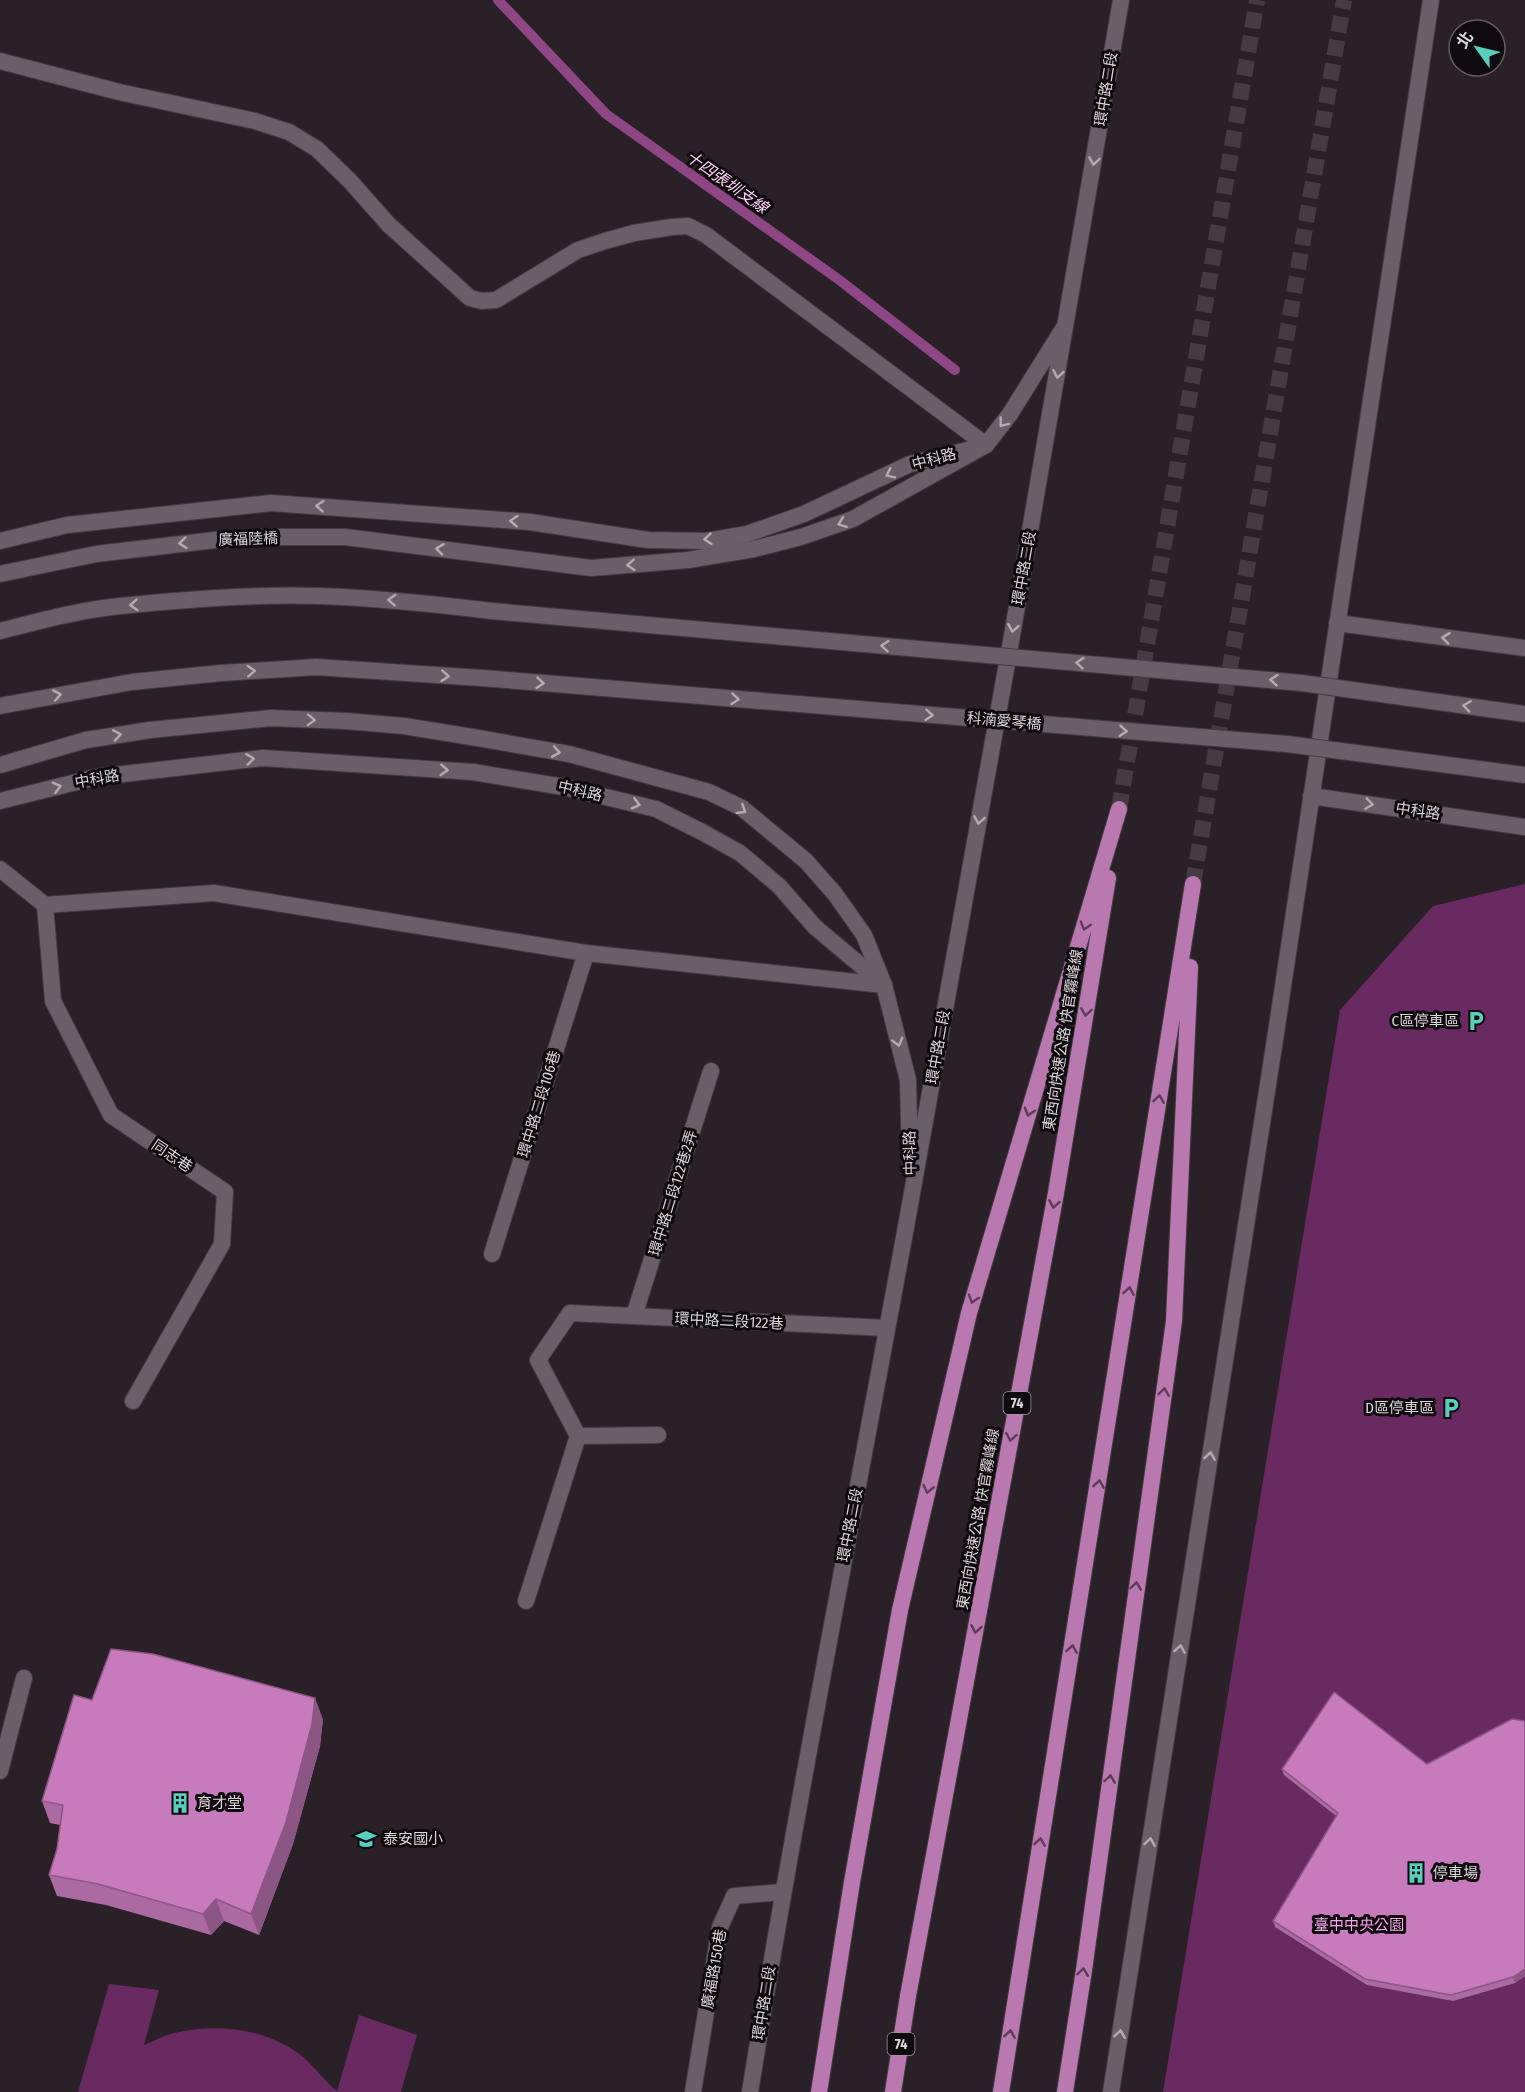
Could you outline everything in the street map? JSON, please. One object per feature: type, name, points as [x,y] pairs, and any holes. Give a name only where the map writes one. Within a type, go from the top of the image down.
[{"type":"highway","name":"東西向快速公路 快官霧峰線","points":[[819,2092],[852,1882],[900,1610],[964,1336],[1119,809],[1056,1193],[908,1996],[893,2092]]},
{"type":"highway","points":[[1001,2092],[1193,884],[1174,1321],[1065,2092]]},
{"type":"street","name":"環中路二段","points":[[750,2092],[782,1893],[911,1199],[1068,321],[1121,0]]},
{"type":"street","points":[[1111,2092],[1431,0]]},
{"type":"street","points":[[0,61],[119,92],[255,121],[289,132],[316,149],[350,181],[389,225],[443,276],[470,298],[482,302],[496,300],[578,250],[634,233],[672,226],[688,226],[706,235],[986,445]]},
{"type":"street","name":"中科路","points":[[498,555],[591,568],[688,560],[754,549],[801,537],[853,519],[986,445],[1010,414],[1068,321]]},
{"type":"street","name":"中科路","points":[[0,541],[67,525],[271,503],[530,522],[648,540],[706,541],[747,534],[804,514],[910,464],[986,445]]},
{"type":"street","name":"廣福陸橋","points":[[0,574],[96,554],[215,540],[272,537],[345,537],[498,555]]},
{"type":"street","points":[[0,631],[42,620],[118,606],[244,597],[318,596],[408,601],[492,611],[1302,683],[1525,714]]},
{"type":"street","points":[[1337,623],[1525,648]]},
{"type":"street","name":"科湳愛琴橋","points":[[0,706],[132,682],[315,667],[482,678],[1287,744],[1525,775]]},
{"type":"street","points":[[0,765],[86,740],[150,730],[271,718],[404,726],[568,754],[709,792],[742,808],[806,861],[835,894],[864,935],[884,985],[586,953],[214,893],[45,905],[0,869]]},
{"type":"street","name":"中科路","points":[[0,801],[97,777],[263,758],[472,772],[564,787],[656,809],[740,853],[779,885],[815,927],[884,985],[908,1080],[911,1199]]},
{"type":"street","name":"中科路","points":[[1311,796],[1525,827]]},
{"type":"street","name":"同志巷","points":[[45,905],[53,1001],[111,1115],[225,1192],[222,1244],[133,1401]]},
{"type":"street","name":"環中路二段106巷","points":[[492,1254],[586,953]]},
{"type":"street","name":"環中路二段122巷2弄","points":[[634,1316],[711,1071]]},
{"type":"street","name":"環中路二段122巷","points":[[578,1436],[538,1360],[570,1313],[887,1328]]},
{"type":"street","points":[[526,1601],[578,1436],[658,1436]]},
{"type":"street","points":[[0,1771],[24,1678]]},
{"type":"street","name":"廣福路150巷","points":[[693,2092],[720,1927],[734,1896],[782,1893]]},
{"type":"green space","name":"臺中中央公園","points":[[1525,884],[1525,2092],[1163,2092],[1340,1010],[1433,906]]},
{"type":"green space","points":[[109,1984],[159,1990],[144,2045],[170,2034],[206,2028],[254,2033],[298,2053],[337,2091],[359,2015],[417,2035],[401,2092],[78,2092]]},
{"type":"building","name":"育才堂","points":[[111,1649],[153,1654],[315,1698],[312,1724],[286,1822],[251,1914],[216,1899],[203,1914],[98,1884],[49,1875],[57,1849],[63,1805],[42,1801],[74,1695],[92,1700]]},
{"type":"building","name":"停車場","points":[[1334,1692],[1427,1764],[1512,1719],[1525,1721],[1525,1969],[1513,1977],[1451,1995],[1365,1979],[1273,1921],[1338,1813],[1282,1769]]},
{"type":"waterway","name":"十四張圳支線","points":[[498,0],[606,114],[838,279],[955,370]]},
{"type":"tunnel","points":[[1119,809],[1257,0]]},
{"type":"tunnel","points":[[1193,884],[1344,0]]},
{"type":"place","name":"C區停車區","points":[[1476,1021]]},
{"type":"place","name":"D區停車區","points":[[1451,1408]]},
{"type":"place","name":"育才堂","points":[[180,1803]]},
{"type":"place","name":"泰安國小","points":[[366,1839]]},
{"type":"place","name":"停車場","points":[[1416,1873]]}]
